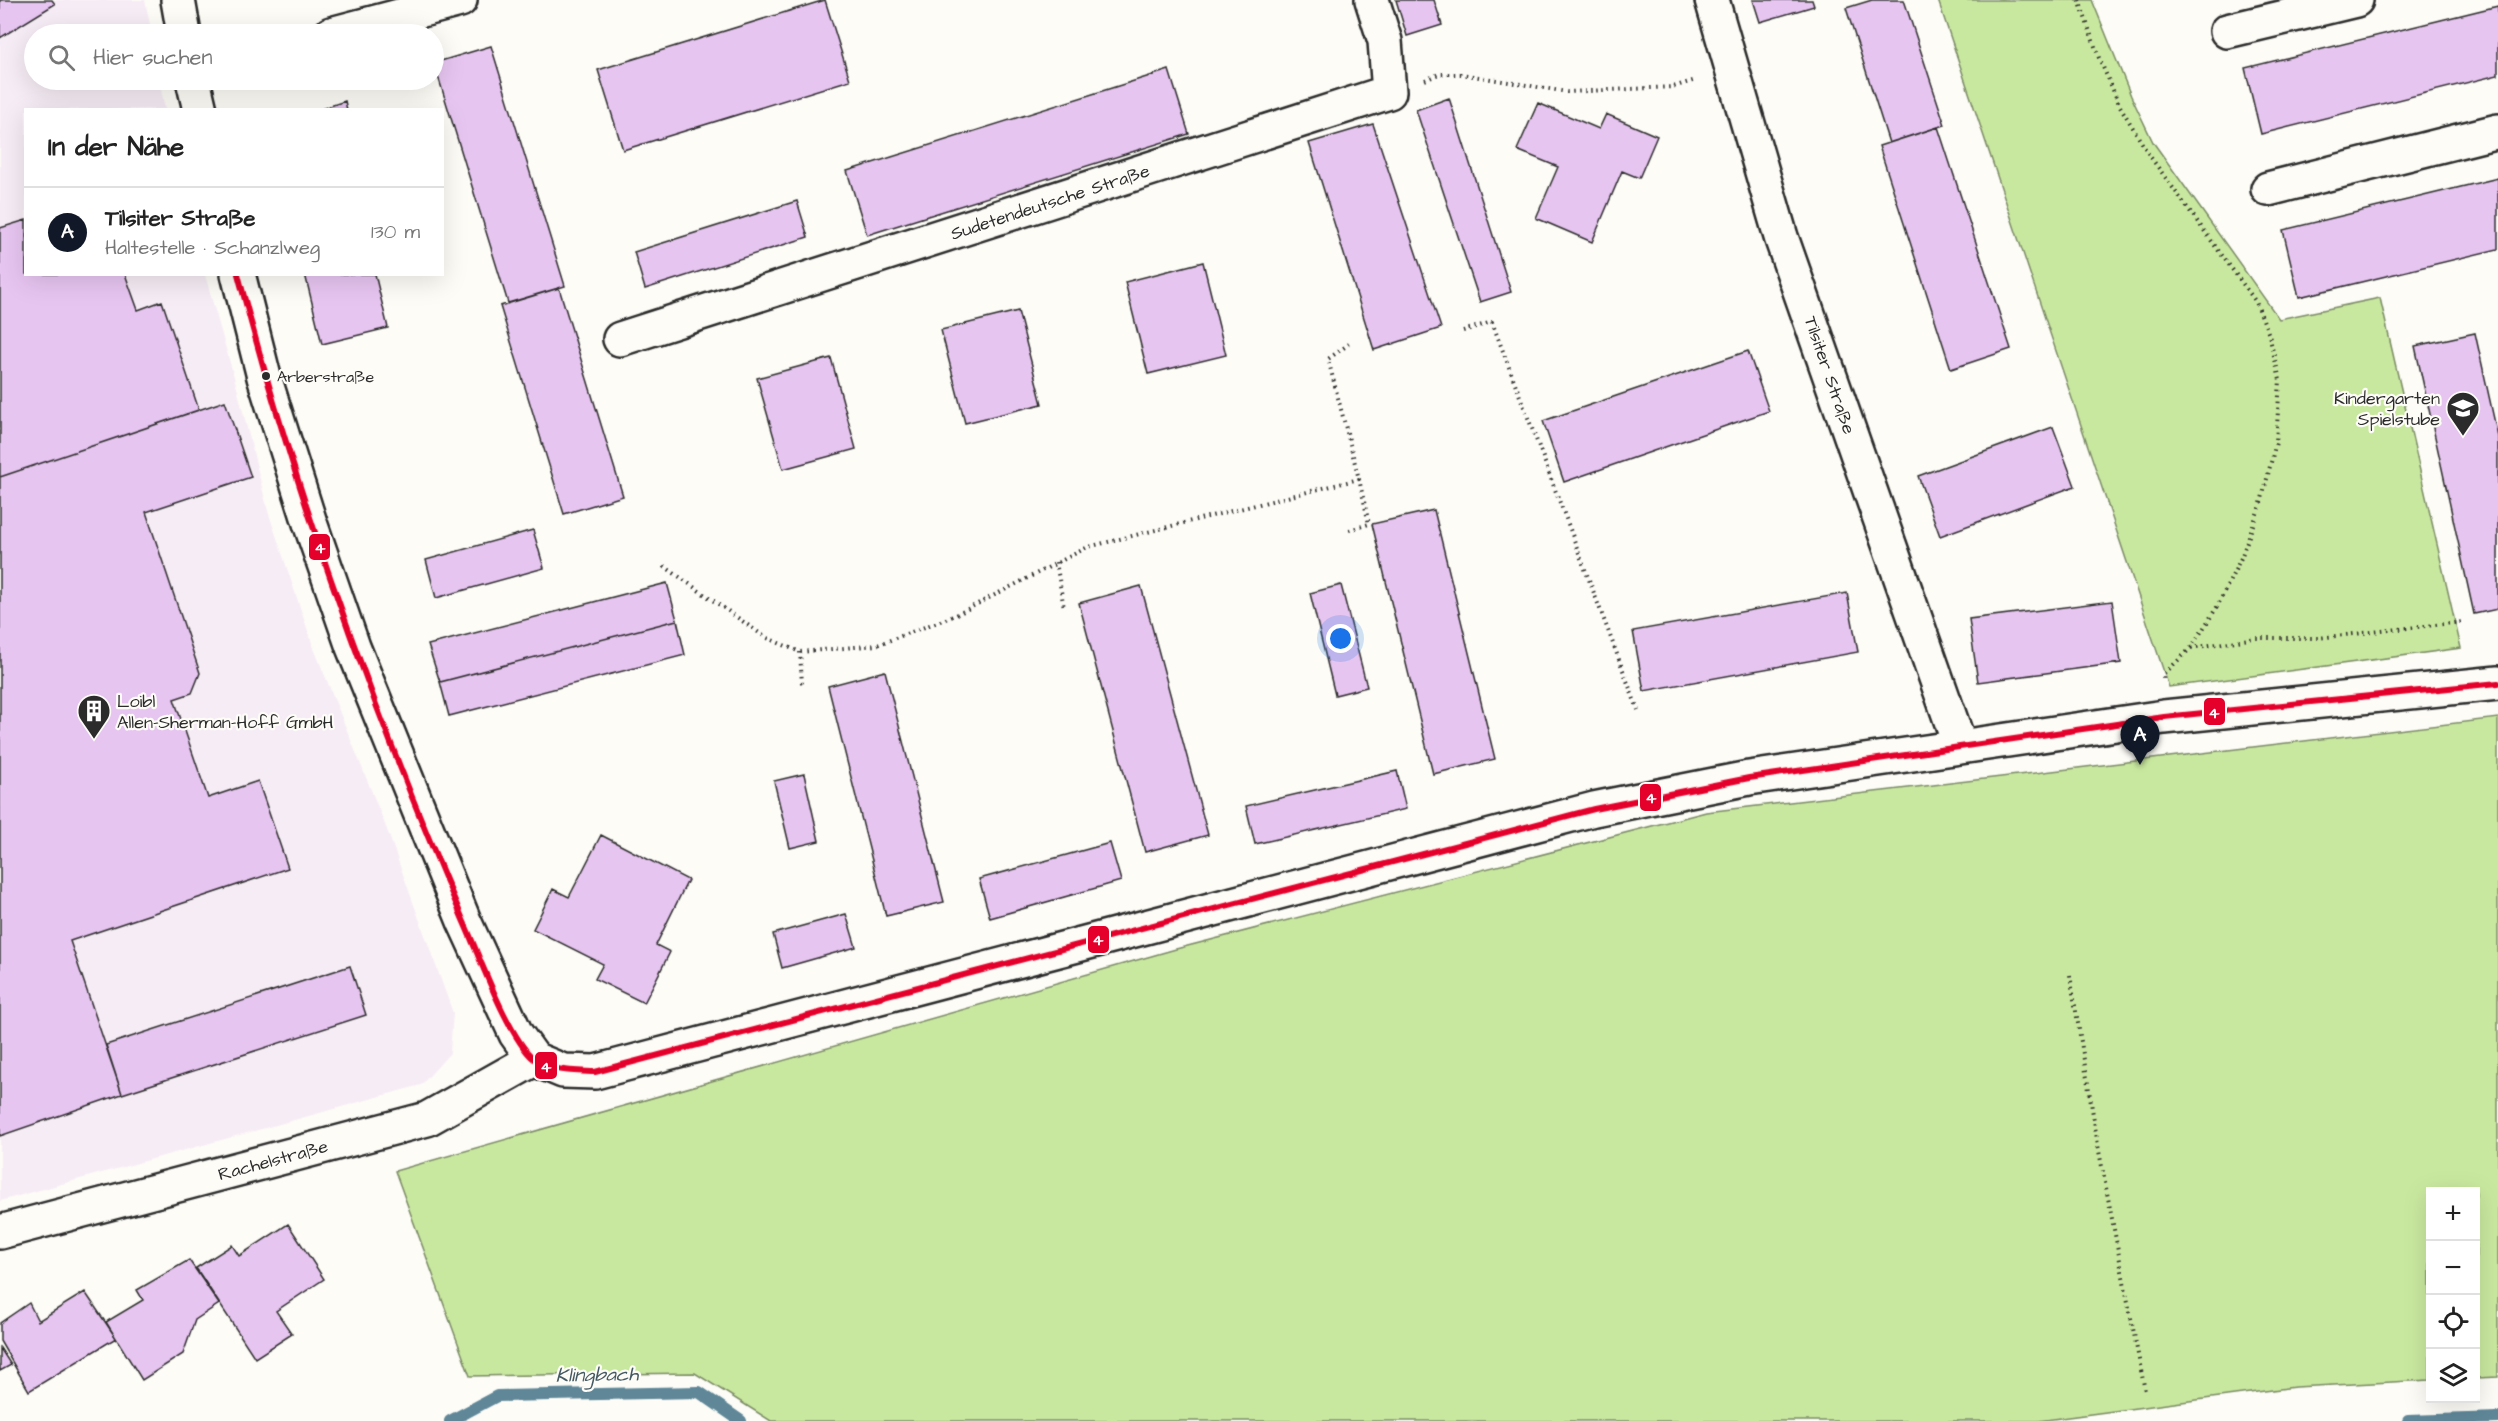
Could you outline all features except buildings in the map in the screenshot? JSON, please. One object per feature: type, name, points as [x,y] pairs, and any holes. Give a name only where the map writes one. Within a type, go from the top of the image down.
[{"type":"street","points":[[178,0],[182,24]]},
{"type":"street","points":[[369,24],[459,0]]},
{"type":"street","points":[[1372,0],[1385,41],[1389,92]]},
{"type":"street","name":"Tilsiter Straße","points":[[1712,0],[1781,237],[1959,746]]},
{"type":"street","points":[[2227,31],[2356,0]]},
{"type":"street","points":[[195,90],[200,108]]},
{"type":"street","name":"Sudetendeutsche Straße","points":[[620,339],[1389,92]]},
{"type":"street","points":[[2268,189],[2498,130]]},
{"type":"street","points":[[239,276],[267,388],[310,523],[353,646],[464,921],[516,1034],[534,1059],[563,1071],[595,1072],[1594,809],[1749,778],[2164,717],[2498,683]]},
{"type":"street","name":"Rachelstraße","points":[[0,1232],[427,1119],[534,1059]]},
{"type":"path","points":[[2079,0],[2099,58],[2120,106],[2149,155],[2256,302],[2269,335],[2280,380],[2276,442],[2260,503],[2241,558],[2217,607],[2191,648],[2163,675],[2164,717]]},
{"type":"path","points":[[1389,92],[1439,74],[1461,74],[1567,92],[1673,87],[1731,69]]},
{"type":"path","points":[[1463,331],[1492,322],[1638,710]]},
{"type":"path","points":[[1349,344],[1328,359],[1369,524],[1349,530]]},
{"type":"path","points":[[664,566],[765,637],[800,652],[877,645],[956,615],[1088,547],[1359,479]]},
{"type":"path","points":[[1056,562],[1064,608]]},
{"type":"path","points":[[2191,648],[2256,638],[2319,638],[2462,622]]},
{"type":"path","points":[[800,652],[802,684]]},
{"type":"path","points":[[2070,975],[2099,1151],[2145,1391]]},
{"type":"shaded area","points":[[0,0],[145,0],[150,24],[24,24],[24,90],[161,90],[165,108],[24,108],[24,276],[205,276],[236,384],[268,511],[313,646],[386,827],[453,1013],[450,1053],[421,1085],[0,1201]]},
{"type":"green space","points":[[1938,0],[2092,0],[2131,96],[2153,142],[2279,319],[2380,298],[2461,648],[2169,687]]},
{"type":"green space","points":[[2498,718],[2498,1377],[2480,1378],[2480,1187],[2426,1187],[2426,1380],[2295,1387],[2038,1421],[771,1421],[695,1373],[470,1376],[395,1171],[1176,949],[1706,812]]},
{"type":"waterway","name":"Klingbach","points":[[450,1421],[497,1396],[699,1392],[741,1421]]},
{"type":"waterway","name":"Klingbach","points":[[2408,1421],[2498,1418]]},
{"type":"transit line","name":"4","points":[[239,276],[311,521],[398,763],[504,1015],[524,1048],[534,1059],[555,1069],[595,1072],[1594,809],[1749,778],[2164,717],[2498,683]]},
{"type":"place","name":"Arberstraße","points":[[266,376]]},
{"type":"place","name":"Kindergarten Spielstube","points":[[2463,437]]},
{"type":"place","name":"Loibl Allen-Sherman-Hoff GmbH","points":[[94,740]]},
{"type":"place","name":"Tilsiter Straße","points":[[2140,765]]}]
